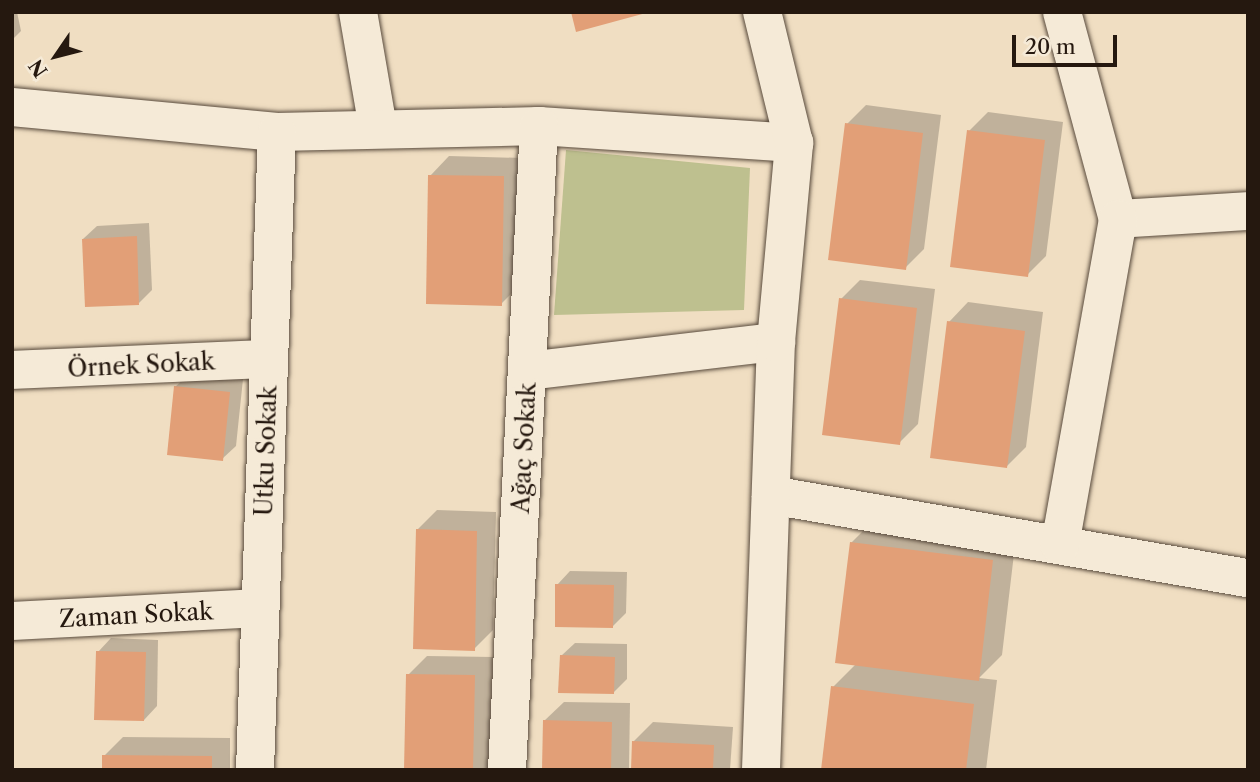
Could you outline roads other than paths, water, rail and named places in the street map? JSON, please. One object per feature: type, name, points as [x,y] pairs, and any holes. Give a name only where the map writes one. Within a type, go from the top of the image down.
[{"type":"street","points":[[358,12],[378,128]]},
{"type":"street","points":[[761,770],[776,342],[794,143],[762,12]]},
{"type":"street","points":[[1060,545],[1118,219],[1062,12]]},
{"type":"street","points":[[12,107],[276,132],[539,126],[794,143]]},
{"type":"street","name":"Ağaç Sokak","points":[[507,770],[539,126]]},
{"type":"street","name":"Utku Sokak","points":[[255,770],[276,132]]},
{"type":"street","points":[[1118,219],[1248,211]]},
{"type":"street","points":[[528,371],[776,342]]},
{"type":"street","name":"Örnek Sokak","points":[[12,370],[269,359]]},
{"type":"street","points":[[771,495],[1248,578]]},
{"type":"street","name":"Zaman Sokak","points":[[12,621],[260,608]]}]
